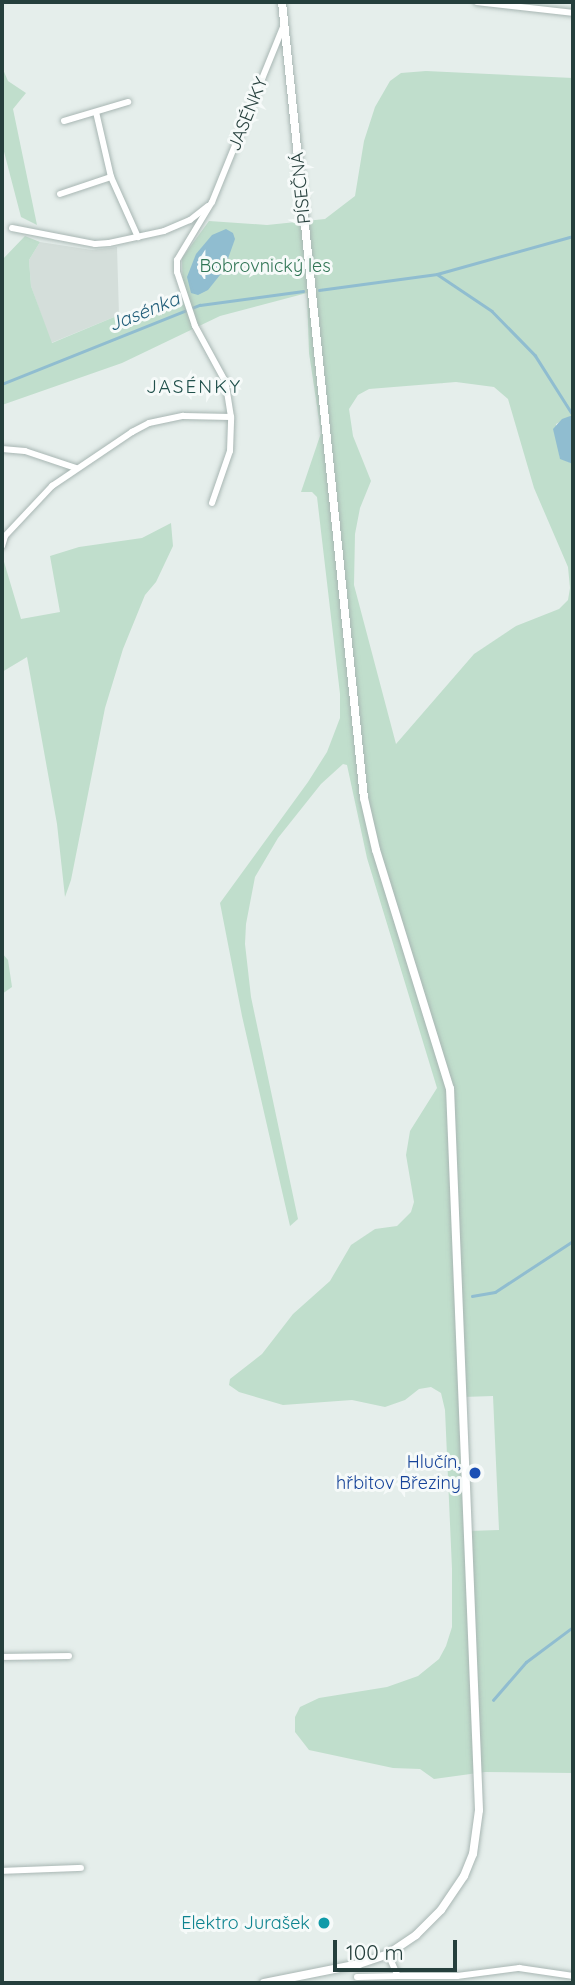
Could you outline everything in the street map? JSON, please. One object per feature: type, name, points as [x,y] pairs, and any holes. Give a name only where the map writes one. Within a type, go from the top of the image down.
[{"type":"street","name":"PÍSEČNÁ","points":[[264,1983],[359,1964],[388,1954],[425,1928],[459,1885],[471,1860],[477,1840],[478,1793],[450,1089],[368,819],[282,2]]},
{"type":"street","points":[[477,2],[573,13]]},
{"type":"street","name":"JASÉNKY","points":[[212,503],[230,451],[231,417],[225,381],[195,326],[177,272],[181,252],[212,202],[284,25]]},
{"type":"street","points":[[64,121],[128,102]]},
{"type":"street","points":[[96,112],[111,177],[138,237]]},
{"type":"street","points":[[60,194],[111,177]]},
{"type":"street","points":[[12,228],[95,244],[138,237],[190,220],[212,202]]},
{"type":"street","points":[[2,546],[5,536],[40,499],[76,468],[149,424],[183,416],[231,417]]},
{"type":"street","points":[[2,449],[25,451],[76,468]]},
{"type":"street","points":[[2,1657],[68,1656]]},
{"type":"street","points":[[2,1871],[82,1868]]},
{"type":"street","points":[[388,1954],[398,1976]]},
{"type":"street","points":[[357,1977],[457,1976],[531,1968],[573,1976]]},
{"type":"shaded area","points":[[40,242],[92,250],[117,247],[119,315],[51,343],[31,286],[29,260]]},
{"type":"green space","points":[[2,67],[8,81],[26,93],[13,109],[37,225],[21,217],[2,144]]},
{"type":"green space","name":"Bobrovnický les","points":[[426,71],[573,78],[573,415],[556,424],[560,458],[573,464],[573,1773],[485,1772],[434,1779],[420,1769],[393,1768],[309,1750],[295,1732],[295,1717],[300,1707],[319,1698],[387,1687],[418,1676],[439,1659],[446,1646],[452,1627],[452,1569],[445,1410],[441,1393],[431,1387],[419,1389],[405,1400],[385,1407],[352,1400],[283,1405],[239,1392],[229,1385],[230,1379],[262,1354],[293,1314],[330,1281],[351,1245],[375,1229],[397,1226],[411,1212],[414,1202],[406,1155],[410,1131],[437,1088],[367,858],[347,765],[343,764],[321,784],[278,838],[255,877],[246,924],[245,944],[251,997],[298,1219],[290,1226],[242,1016],[220,903],[308,782],[327,752],[340,718],[340,694],[317,497],[312,492],[301,492],[321,433],[309,353],[307,293],[220,316],[122,363],[2,405],[2,260],[25,236],[40,242],[29,260],[31,286],[52,343],[119,315],[136,322],[183,305],[182,258],[209,221],[267,225],[325,219],[355,196],[364,141],[375,107],[390,81],[401,73]],"holes":[[[456,382],[494,387],[508,399],[534,488],[568,567],[570,588],[568,600],[559,609],[516,626],[474,654],[396,744],[354,585],[355,534],[360,508],[371,481],[353,436],[349,409],[358,395],[369,389]],[[493,1396],[499,1530],[468,1531],[463,1397]]]},
{"type":"green space","points":[[171,523],[173,546],[156,582],[145,595],[123,649],[105,708],[71,880],[65,897],[57,824],[27,657],[2,672],[2,555],[21,619],[60,612],[50,556],[79,547],[142,538]]},
{"type":"green space","points":[[2,953],[8,960],[12,987],[2,994]]},
{"type":"water","points":[[226,229],[233,233],[235,239],[224,270],[208,290],[198,295],[191,293],[187,277],[196,254],[212,235]]},
{"type":"water","points":[[573,415],[573,464],[560,459],[553,429],[562,419]]},
{"type":"waterway","name":"Jasénka","points":[[319,290],[437,274],[573,236]]},
{"type":"waterway","points":[[437,274],[492,311],[535,355],[573,415]]},
{"type":"waterway","name":"Jasénka","points":[[2,384],[200,305],[303,291]]},
{"type":"waterway","points":[[472,1296],[495,1292],[573,1241]]},
{"type":"waterway","points":[[493,1700],[526,1662],[573,1627]]},
{"type":"place","name":"Hlučín, hřbitov Březiny","points":[[475,1473]]},
{"type":"place","name":"Elektro Jurašek","points":[[324,1923]]},
{"type":"district","name":"JASÉNKY","points":[[194,387]]}]
